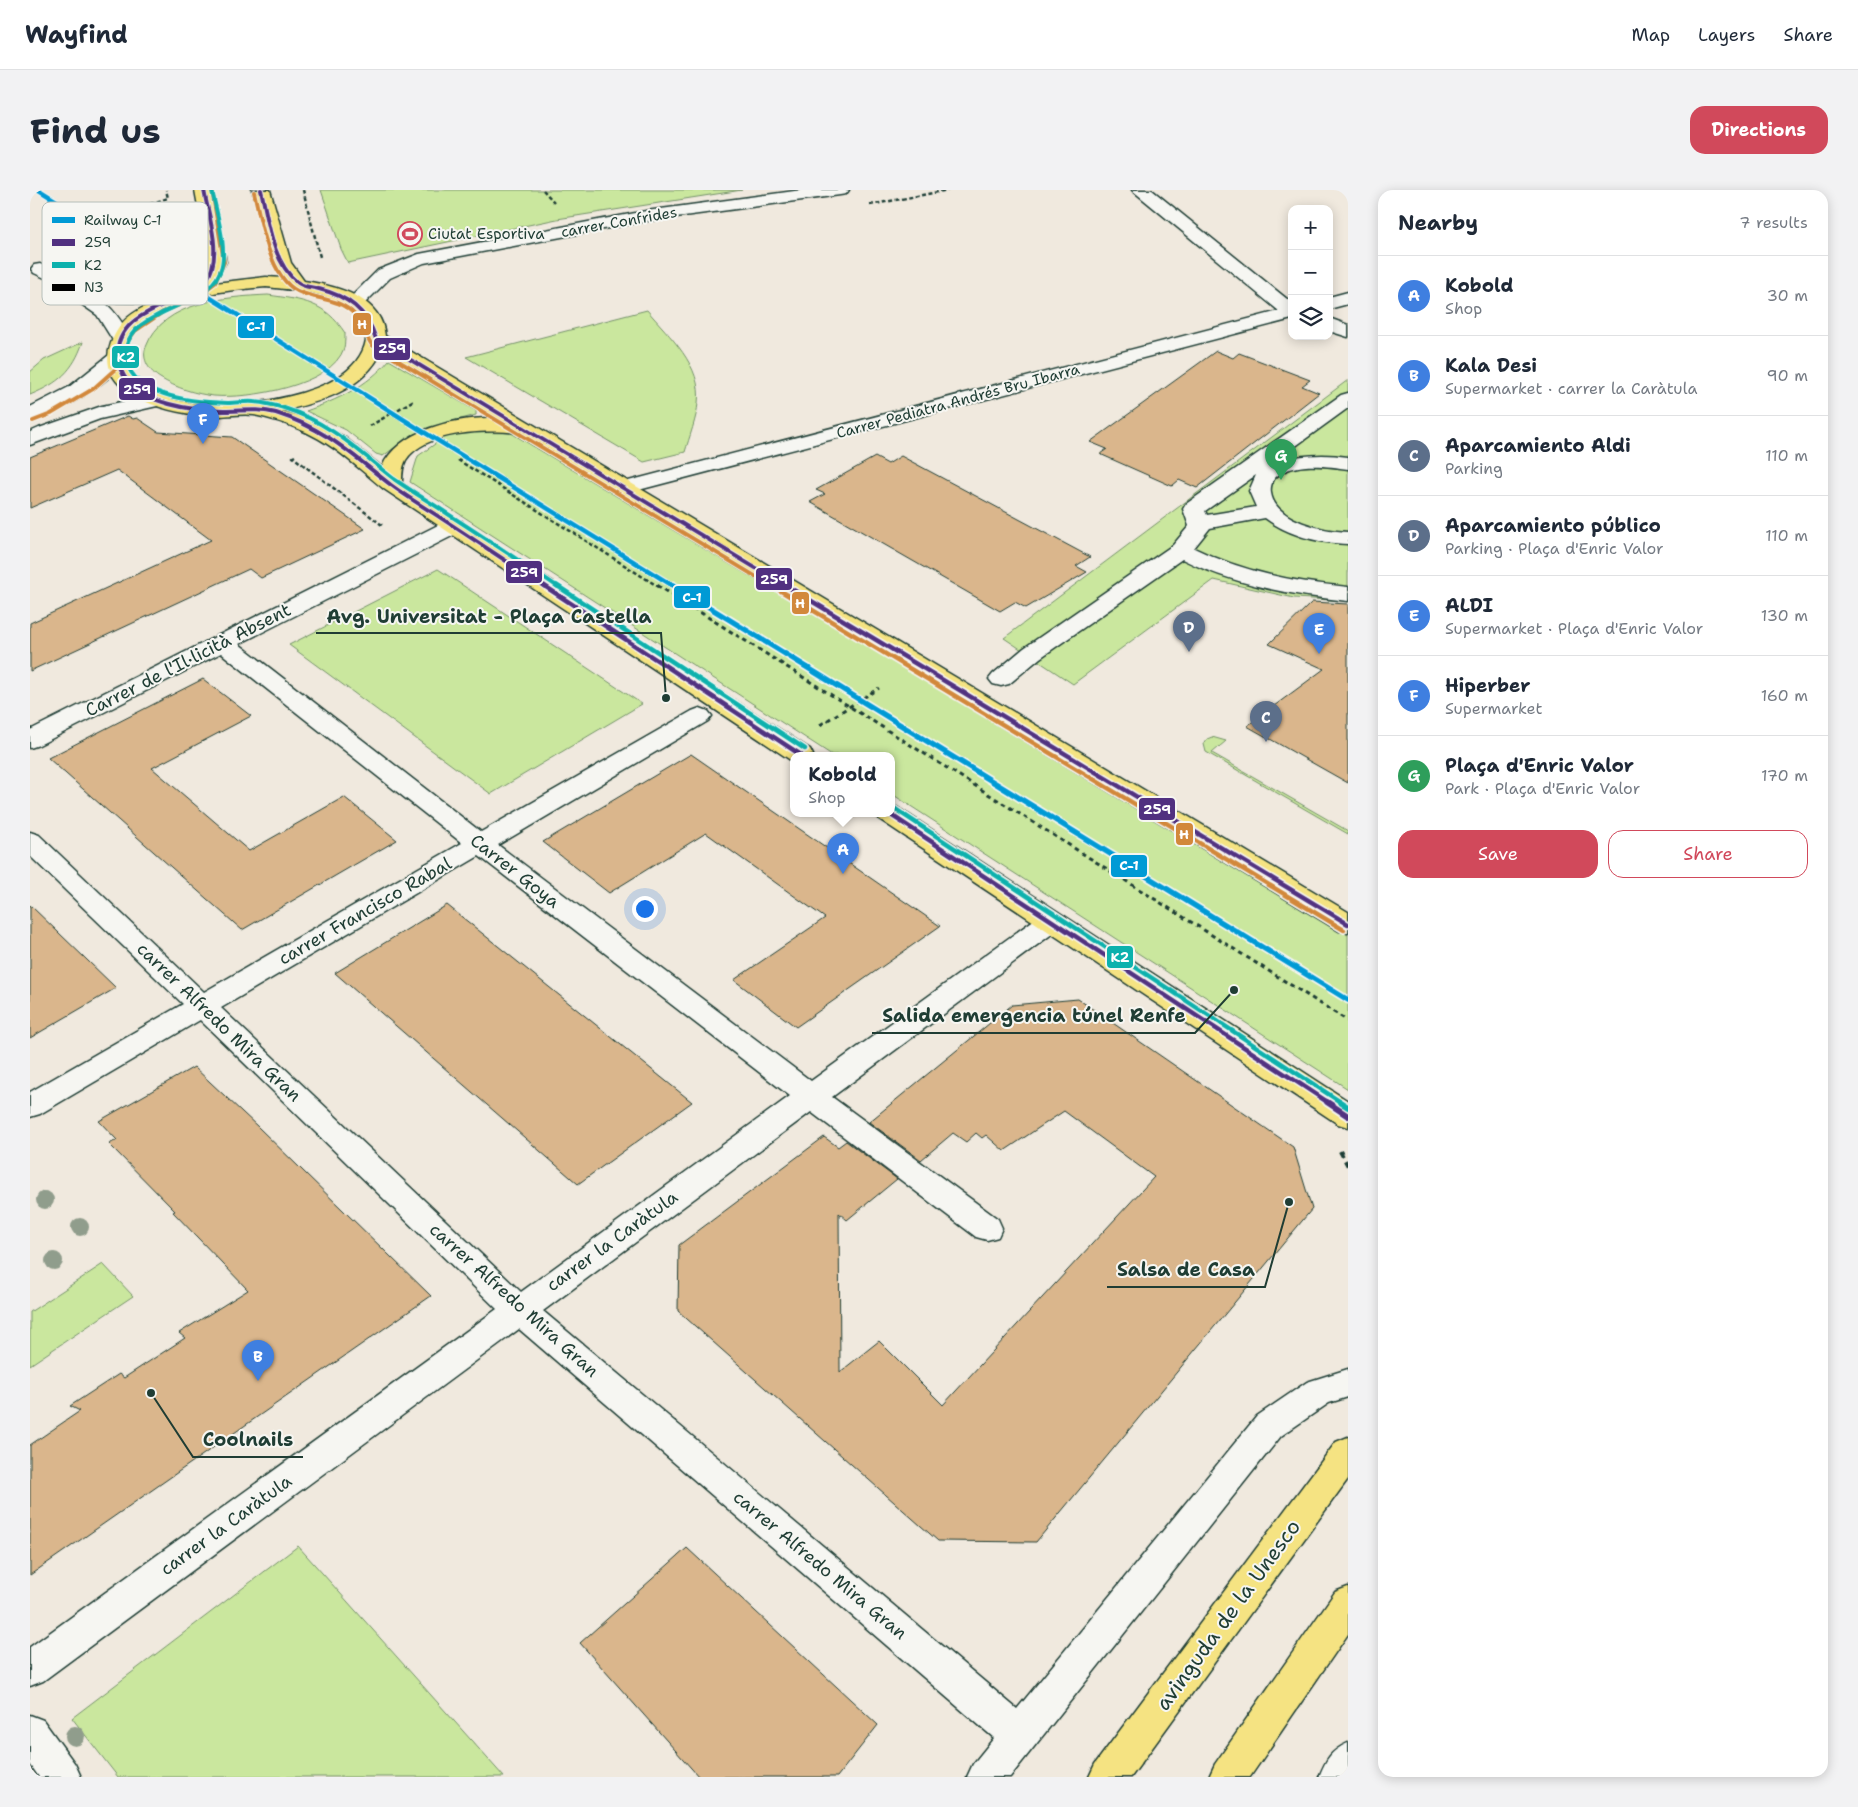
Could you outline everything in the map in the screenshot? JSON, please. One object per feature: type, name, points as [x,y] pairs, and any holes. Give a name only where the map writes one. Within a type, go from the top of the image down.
[{"type":"main road","points":[[261,190],[282,264],[297,284]]},
{"type":"main road","points":[[208,212],[217,262],[208,279]]},
{"type":"main road","points":[[164,305],[143,315],[130,326],[121,338],[116,359],[122,375],[136,389],[159,400],[204,410],[255,409],[287,404],[316,395],[341,383],[360,369],[372,354],[376,339],[374,326],[367,314],[354,303],[338,294],[297,284],[266,282],[234,284],[208,290]]},
{"type":"main road","points":[[376,339],[1348,924]]},
{"type":"main road","points":[[255,409],[308,425],[336,440],[391,485],[796,752]]},
{"type":"main road","points":[[391,485],[392,468],[403,452],[423,438],[454,428],[480,425],[523,427]]},
{"type":"main road","points":[[894,817],[1348,1116]]},
{"type":"main road","name":"avinguda de la Unesco","points":[[1108,1777],[1348,1452]]},
{"type":"main road","points":[[1228,1777],[1348,1604]]},
{"type":"street","name":"carrer Confrides","points":[[354,303],[384,274],[419,259],[646,216],[840,190]]},
{"type":"street","points":[[1140,190],[1288,309]]},
{"type":"street","points":[[1333,302],[1348,298]]},
{"type":"street","points":[[98,305],[111,316],[121,338]]},
{"type":"street","name":"Carrer Pediatra Andrés Bru Ibarra","points":[[624,488],[1288,313]]},
{"type":"street","points":[[1333,325],[1348,330]]},
{"type":"street","points":[[30,414],[66,398],[89,383],[116,359]]},
{"type":"street","points":[[30,439],[90,415],[126,405],[159,400]]},
{"type":"street","points":[[1001,679],[1032,653],[1180,550],[1200,526],[1194,509],[1345,404]]},
{"type":"street","points":[[1306,430],[1319,460]]},
{"type":"street","points":[[1348,463],[1319,460],[1290,463],[1273,470],[1263,480],[1260,492],[1265,505],[1277,517],[1296,528],[1319,535],[1348,538]]},
{"type":"street","points":[[1198,523],[1271,511]]},
{"type":"street","name":"Carrer de l'Il·licità Absent","points":[[30,740],[454,526]]},
{"type":"street","points":[[1180,550],[1210,566],[1276,586],[1348,594]]},
{"type":"street","name":"Carrer Goya","points":[[222,642],[480,844],[810,1096],[987,1228]]},
{"type":"street","name":"carrer Francisco Rabal","points":[[30,1106],[700,716]]},
{"type":"street","name":"carrer Alfredo Mira Gran","points":[[30,841],[519,1310],[1019,1735]]},
{"type":"street","name":"carrer la Caràtula","points":[[30,1669],[1051,921]]},
{"type":"street","points":[[986,1777],[1269,1426],[1319,1392],[1348,1383]]},
{"type":"street","points":[[30,1733],[62,1777]]},
{"type":"street","points":[[1338,1777],[1348,1762]]},
{"type":"path","points":[[156,202],[168,198],[166,190]]},
{"type":"path","points":[[303,190],[321,264]]},
{"type":"path","points":[[38,242],[42,241]]},
{"type":"path","points":[[365,429],[421,396]]},
{"type":"path","points":[[300,454],[293,457],[385,527]]},
{"type":"path","points":[[451,455],[1348,1021]]},
{"type":"path","points":[[817,727],[879,688]]},
{"type":"green space","name":"Ciutat Esportiva","points":[[321,190],[742,190],[557,219],[348,263],[341,249]]},
{"type":"green space","points":[[268,295],[312,304],[329,315],[345,333],[344,348],[336,361],[323,372],[307,381],[267,392],[247,395],[214,396],[193,392],[166,382],[150,369],[145,356],[146,347],[154,332],[166,320],[196,305],[208,305],[208,302]]},
{"type":"green space","points":[[647,310],[683,352],[695,377],[698,389],[698,403],[695,421],[685,452],[644,462],[466,357]]},
{"type":"green space","points":[[83,342],[75,361],[64,375],[49,386],[30,395],[30,372],[44,360]]},
{"type":"green space","points":[[389,360],[476,411],[476,415],[435,426],[412,435],[383,456],[376,454],[346,430],[306,411],[329,402],[362,385]]},
{"type":"green space","points":[[1348,380],[1348,601],[1294,598],[1214,580],[1073,684],[1004,638]]},
{"type":"green space","points":[[452,432],[511,433],[1348,935],[1348,1089],[895,796],[895,752],[827,752],[410,482],[418,456]]},
{"type":"green space","points":[[438,569],[642,704],[491,794],[289,645]]},
{"type":"green space","points":[[1212,737],[1226,741],[1212,753],[1348,831],[1348,834],[1206,752],[1204,744],[1207,739]]},
{"type":"green space","points":[[103,1264],[133,1296],[30,1365],[30,1312]]},
{"type":"green space","points":[[298,1546],[504,1777],[118,1777],[72,1718]]},
{"type":"building","points":[[1216,351],[1233,358],[1239,353],[1310,380],[1302,386],[1319,393],[1197,488],[1179,480],[1172,486],[1100,454],[1107,449],[1090,442]]},
{"type":"building","points":[[128,416],[133,419],[137,418],[158,432],[232,437],[365,529],[261,578],[249,569],[30,671],[30,623],[211,540],[117,470],[30,508],[30,457]]},
{"type":"building","points":[[901,456],[1090,557],[1076,566],[1087,572],[1026,608],[1015,602],[1000,611],[810,502],[825,494],[816,490],[875,457],[888,464]]},
{"type":"building","points":[[1312,602],[1348,604],[1348,783],[1247,726],[1324,669],[1269,644]]},
{"type":"building","points":[[203,679],[251,716],[152,768],[249,851],[344,797],[397,840],[242,930],[48,758]]},
{"type":"building","points":[[691,754],[940,926],[796,1027],[734,980],[825,918],[706,833],[609,893],[543,842]]},
{"type":"building","points":[[30,905],[116,988],[30,1038]]},
{"type":"building","points":[[447,905],[692,1102],[578,1184],[335,973]]},
{"type":"building","points":[[1078,999],[1293,1147],[1312,1209],[1036,1542],[938,1541],[678,1311],[679,1245],[824,1137],[838,1147],[846,1141],[897,1179],[847,1220],[839,1213],[840,1372],[879,1341],[943,1405],[1154,1177],[1064,1111],[1004,1151],[986,1135],[982,1138],[976,1133],[966,1142],[953,1133],[921,1160],[869,1122],[1012,1005]]},
{"type":"building","points":[[194,1067],[431,1296],[30,1575],[30,1445],[80,1411],[70,1406],[119,1374],[124,1378],[185,1338],[179,1333],[248,1290],[173,1212],[175,1211],[109,1144],[117,1140],[99,1121]]},
{"type":"building","points":[[687,1548],[878,1725],[837,1777],[699,1777],[580,1643]]},
{"type":"rail line","name":"C-1","points":[[39,190],[58,202]]},
{"type":"rail line","name":"C-1","points":[[208,296],[419,429],[1348,1000]]},
{"type":"transit line","name":"259","points":[[204,190],[206,202]]},
{"type":"transit line","name":"H","points":[[208,288],[215,283],[224,262],[212,190]]},
{"type":"transit line","name":"K2","points":[[208,289],[212,286],[221,271],[223,250],[212,190]]},
{"type":"transit line","name":"259","points":[[261,190],[273,240],[289,275],[299,284],[337,294],[354,304],[368,319],[376,339],[1348,924]]},
{"type":"transit line","name":"H","points":[[254,192],[269,249],[282,277],[291,287],[301,293],[337,302],[350,310],[359,319],[372,345],[1344,930]]},
{"type":"transit line","name":"259","points":[[208,212],[215,251],[212,270],[208,276]]},
{"type":"transit line","name":"259","points":[[162,305],[135,320],[123,333],[117,352],[119,369],[128,382],[140,392],[156,400],[192,408],[224,411],[250,409],[265,411],[298,421],[324,433],[391,485],[796,752]]},
{"type":"transit line","name":"K2","points":[[179,305],[148,320],[134,332],[126,348],[126,364],[132,376],[144,386],[160,393],[195,401],[212,403],[251,402],[274,405],[319,422],[353,444],[395,479],[805,749]]},
{"type":"transit line","name":"H","points":[[33,421],[51,414],[93,389],[122,363],[128,341],[135,331],[163,312],[180,305]]},
{"type":"transit line","name":"K2","points":[[895,809],[1348,1107]]},
{"type":"transit line","name":"259","points":[[894,817],[1348,1116]]},
{"type":"place","name":"Ciutat Esportiva","points":[[410,234]]},
{"type":"place","name":"Hiperber","points":[[203,444]]},
{"type":"place","name":"Plaça d'Enric Valor","points":[[1281,480]]},
{"type":"place","name":"Aparcamiento público","points":[[1189,652]]},
{"type":"place","name":"ALDI","points":[[1319,654]]},
{"type":"place","name":"Avg. Universitat - Plaça Castella","points":[[666,698]]},
{"type":"place","name":"Aparcamiento Aldi","points":[[1266,742]]},
{"type":"place","name":"Kobold","points":[[843,874]]},
{"type":"place","name":"Salida emergencia túnel Renfe","points":[[1234,990]]},
{"type":"place","name":"Salsa de Casa","points":[[1289,1202]]},
{"type":"place","name":"Kala Desi","points":[[258,1381]]},
{"type":"place","name":"Coolnails","points":[[151,1393]]}]
